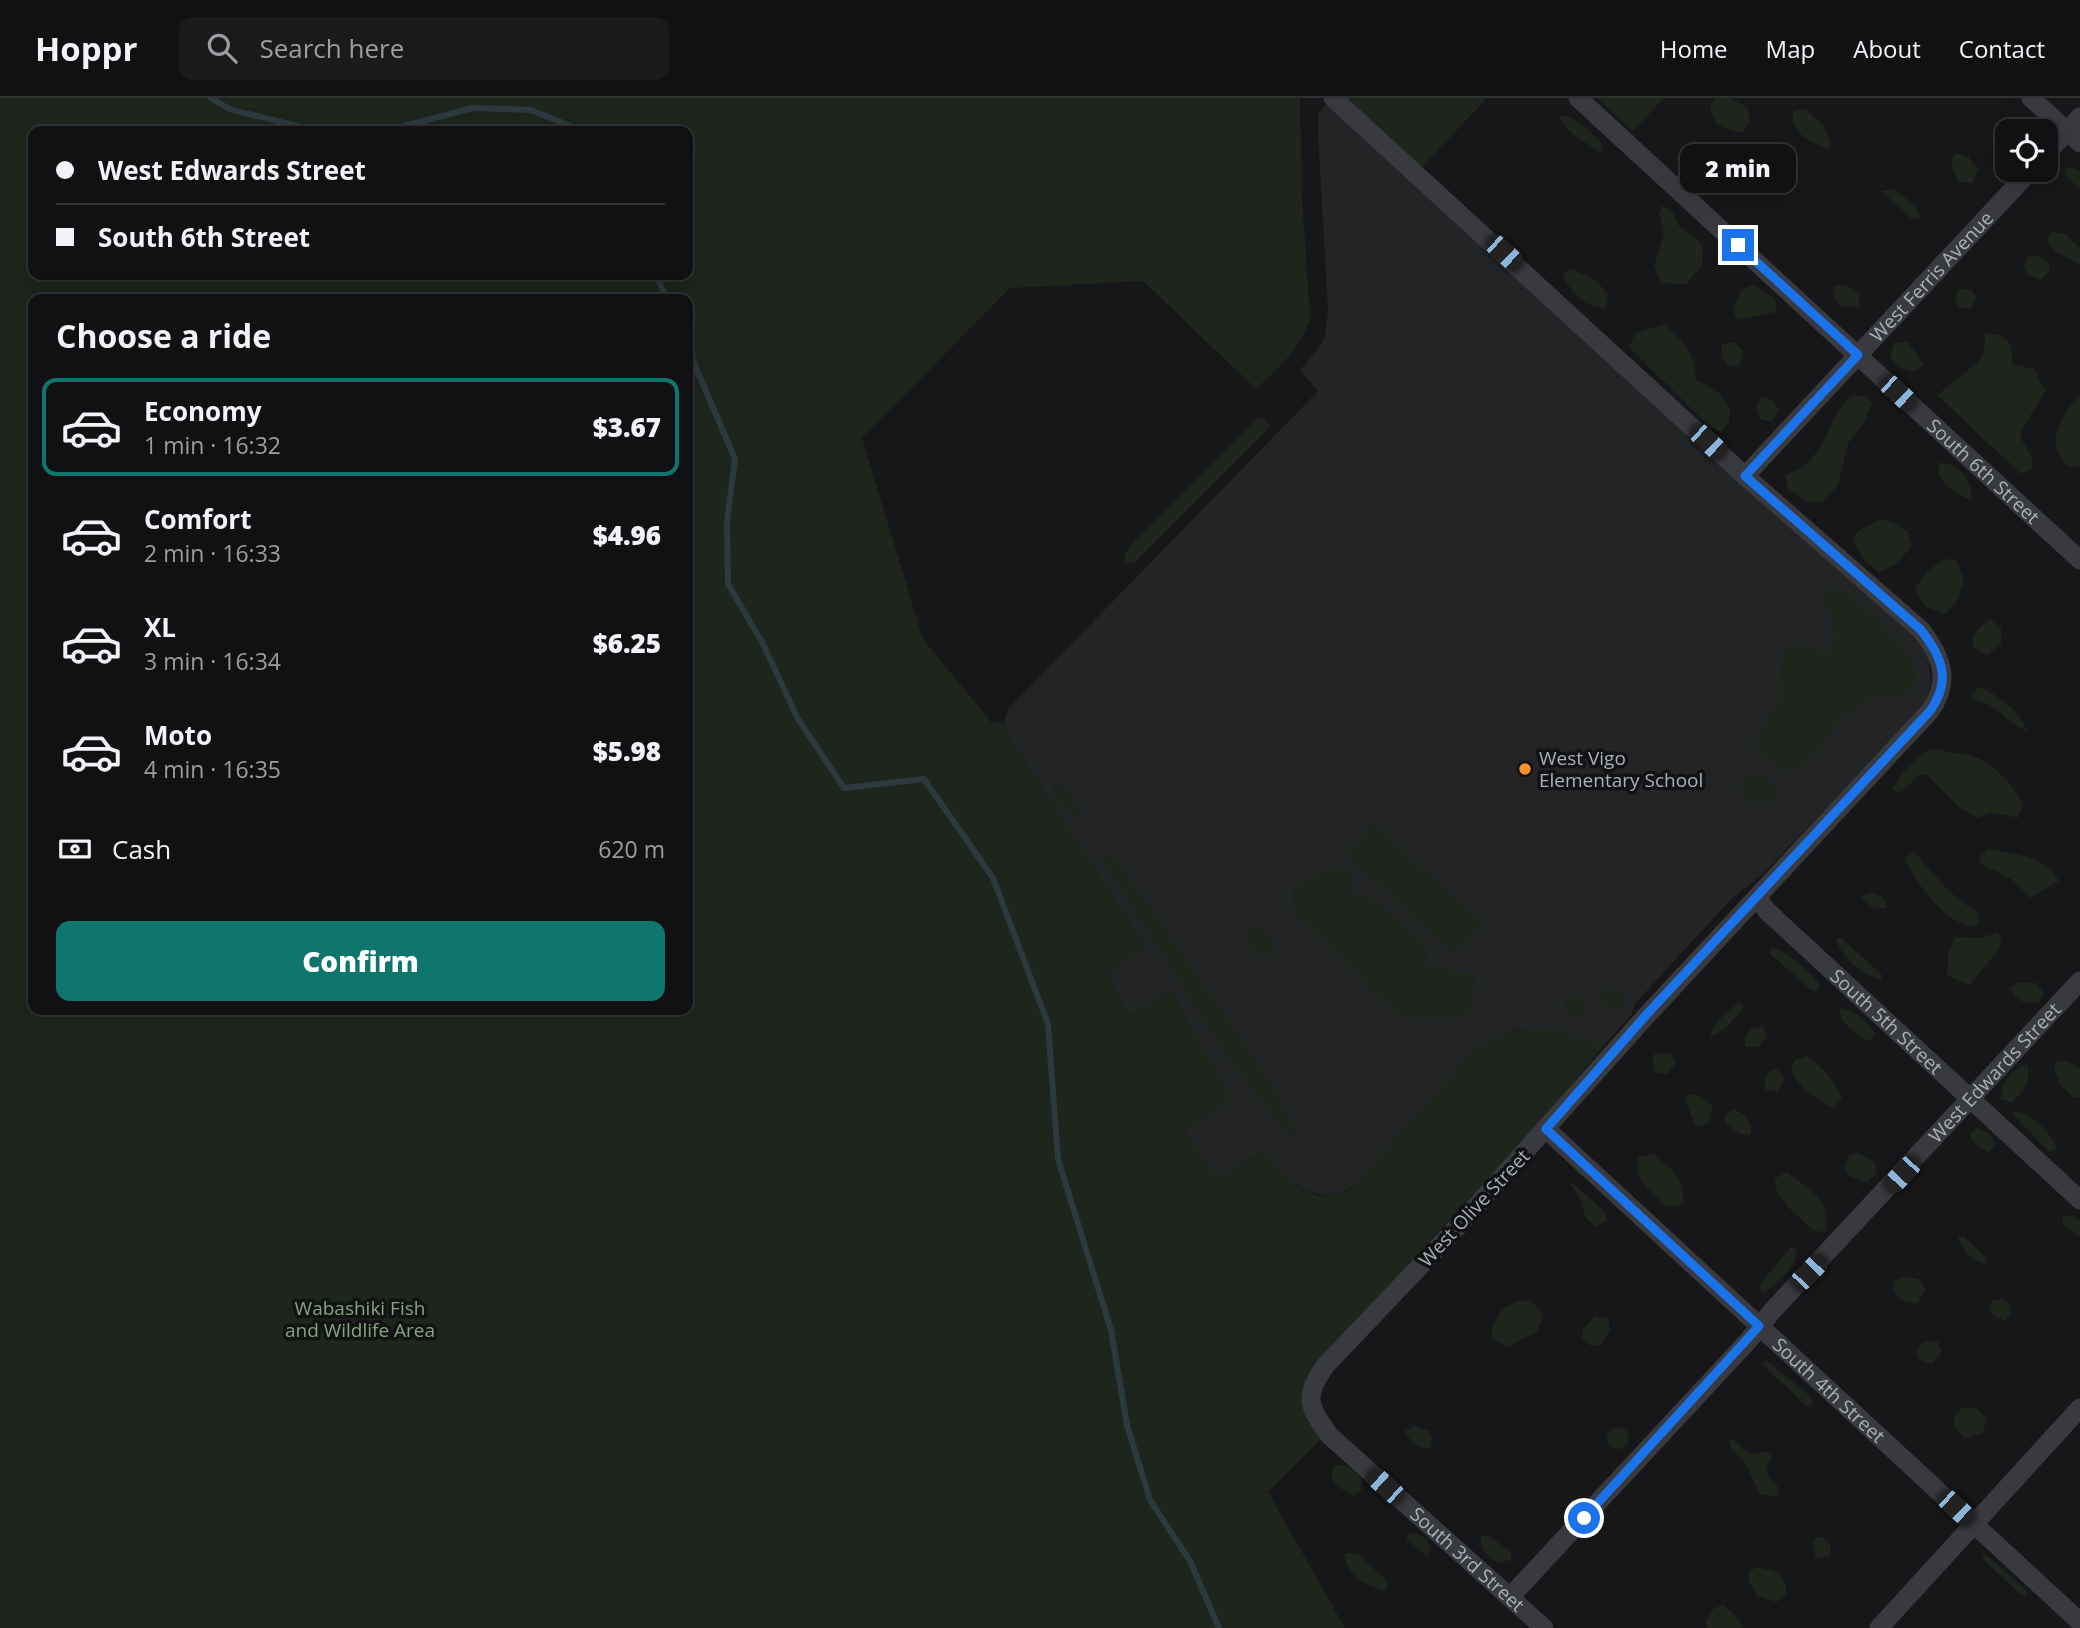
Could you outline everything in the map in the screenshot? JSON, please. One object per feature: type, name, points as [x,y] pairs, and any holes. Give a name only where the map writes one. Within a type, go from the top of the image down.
[{"type":"street","points":[[1333,98],[1745,476]]},
{"type":"street","name":"South 6th Street","points":[[1578,98],[2080,560]]},
{"type":"street","points":[[2031,98],[2076,131],[2058,145]]},
{"type":"street","name":"West Ferris Avenue","points":[[1745,476],[2020,182]]},
{"type":"street","name":"West Olive Street","points":[[1309,1398],[1314,1382],[1326,1366],[1938,700],[1942,685],[1938,653],[1921,630],[1745,476]]},
{"type":"street","name":"South 5th Street","points":[[1757,897],[1767,911],[2080,1200]]},
{"type":"street","name":"West Edwards Street","points":[[1510,1597],[2080,981]]},
{"type":"street","name":"South 4th Street","points":[[1546,1129],[2080,1622]]},
{"type":"street","name":"South 3rd Street","points":[[1309,1398],[1312,1411],[1330,1436],[1544,1628]]},
{"type":"street","points":[[1879,1628],[2080,1408]]},
{"type":"shaded area","points":[[1325,106],[1330,106],[1913,633],[1928,658],[1931,683],[1920,710],[1763,874],[1731,899],[1634,1005],[1632,1014],[1606,1043],[1591,1043],[1560,1031],[1536,1028],[1513,1030],[1476,1049],[1356,1184],[1339,1195],[1326,1196],[1308,1191],[1290,1181],[1263,1150],[1217,1179],[1184,1131],[1231,1099],[1171,991],[1130,1015],[1106,973],[1145,947],[1006,732],[1004,723],[1008,709],[1318,391],[1300,370],[1321,345],[1328,312],[1318,114]]},
{"type":"green space","name":"Wabashiki Fish and Wildlife Area","points":[[0,98],[1300,98],[1302,198],[1310,317],[1295,348],[1256,389],[1143,281],[1010,288],[862,438],[923,639],[992,723],[1004,723],[1006,732],[1145,947],[1106,974],[1130,1015],[1171,991],[1232,1099],[1184,1131],[1217,1179],[1263,1150],[1285,1176],[1304,1190],[1325,1196],[1339,1194],[1356,1184],[1476,1049],[1485,1043],[1515,1030],[1548,1028],[1606,1043],[1546,1116],[1321,1358],[1306,1380],[1303,1408],[1322,1438],[1268,1492],[1345,1628],[0,1628]]},
{"type":"green space","points":[[1347,98],[1487,98],[1422,167]]},
{"type":"green space","points":[[1597,98],[1664,98],[1633,131]]},
{"type":"green space","points":[[1716,98],[1731,98],[1748,108],[1750,123],[1742,133],[1724,128],[1713,118],[1710,105]]},
{"type":"green space","points":[[1805,109],[1823,125],[1831,142],[1828,150],[1802,136],[1792,122],[1794,111]]},
{"type":"green space","points":[[1561,115],[1579,123],[1594,135],[1603,145],[1602,154],[1571,133],[1559,118]]},
{"type":"green space","points":[[1956,153],[1968,157],[1979,169],[1973,183],[1959,182],[1952,169],[1951,159]]},
{"type":"green space","points":[[2065,169],[2080,171],[2080,189],[2066,176]]},
{"type":"green space","points":[[1894,189],[1916,207],[1920,217],[1912,219],[1881,191]]},
{"type":"green space","points":[[1662,206],[1672,210],[1677,224],[1703,245],[1702,265],[1686,284],[1661,283],[1654,266],[1664,234],[1659,214]]},
{"type":"green space","points":[[2051,232],[2065,234],[2080,249],[2080,265],[2055,251],[2046,240]]},
{"type":"green space","points":[[2029,255],[2038,256],[2050,263],[2049,272],[2041,280],[2027,274],[2024,266]]},
{"type":"green space","points":[[1570,268],[1597,281],[1608,295],[1606,308],[1591,306],[1575,294],[1563,275]]},
{"type":"green space","points":[[1754,285],[1775,299],[1776,312],[1737,320],[1733,309],[1742,289]]},
{"type":"green space","points":[[1835,285],[1848,286],[1860,294],[1859,307],[1841,306],[1833,296]]},
{"type":"green space","points":[[1958,289],[1972,290],[1977,298],[1971,309],[1958,307],[1955,298]]},
{"type":"green space","points":[[1664,324],[1687,348],[1697,380],[1719,393],[1730,409],[1729,422],[1721,432],[1710,427],[1629,347],[1635,333]]},
{"type":"green space","points":[[1985,334],[1999,335],[2008,341],[2012,351],[2012,364],[2034,369],[2045,391],[2020,437],[2032,457],[2032,469],[2021,474],[1937,395],[1978,362],[1984,352]]},
{"type":"green space","points":[[1733,342],[1743,350],[1740,365],[1728,366],[1721,357],[1722,344]]},
{"type":"green space","points":[[1908,342],[1924,365],[1914,372],[1898,367],[1890,356],[1894,343]]},
{"type":"green space","points":[[2080,395],[2080,467],[2067,466],[2058,451],[2056,436],[2065,413]]},
{"type":"green space","points":[[1851,396],[1864,396],[1872,403],[1864,423],[1848,443],[1838,485],[1823,501],[1806,501],[1787,488],[1786,475],[1813,457],[1838,412]]},
{"type":"green space","points":[[1760,398],[1772,400],[1779,409],[1772,422],[1760,419],[1756,408]]},
{"type":"green space","points":[[1260,418],[1265,419],[1269,426],[1265,432],[1134,563],[1123,564],[1125,553],[1138,537]]},
{"type":"green space","points":[[1939,463],[1959,469],[1970,485],[1972,500],[1948,487],[1940,476]]},
{"type":"green space","points":[[1881,519],[1894,522],[1908,532],[1912,546],[1896,564],[1880,573],[1863,559],[1853,541],[1858,531]]},
{"type":"green space","points":[[1946,559],[1956,560],[1964,580],[1958,600],[1945,614],[1925,606],[1915,589],[1928,571]]},
{"type":"green space","points":[[1835,586],[1875,616],[1911,658],[1917,678],[1908,693],[1872,697],[1841,718],[1816,754],[1789,773],[1758,753],[1754,743],[1778,702],[1783,648],[1804,646],[1826,654],[1835,637],[1831,616],[1823,598]]},
{"type":"green space","points":[[1990,619],[2001,628],[2001,644],[1987,655],[1973,647],[1973,642],[1977,630]]},
{"type":"green space","points":[[1979,687],[2007,704],[2020,718],[2027,731],[2016,726],[1994,708],[1970,696]]},
{"type":"green space","points":[[1936,749],[1969,755],[1994,768],[2008,781],[2023,804],[2018,818],[1990,812],[1978,818],[1961,809],[1927,775],[1918,776],[1900,793],[1892,790],[1901,774],[1923,752]]},
{"type":"green space","points":[[1753,774],[1768,778],[1778,790],[1771,802],[1750,804],[1741,793],[1742,782]]},
{"type":"green space","points":[[1051,782],[1063,786],[1071,794],[1080,815],[1073,817],[1061,805],[1053,792]]},
{"type":"green space","points":[[1374,823],[1484,925],[1455,955],[1345,854]]},
{"type":"green space","points":[[1988,849],[2018,854],[2037,861],[2053,872],[2059,881],[2030,898],[2011,879],[1980,863],[1979,857]]},
{"type":"green space","points":[[1913,851],[1951,892],[1978,912],[1979,924],[1970,927],[1959,922],[1932,900],[1905,859]]},
{"type":"green space","points":[[1106,852],[1118,861],[1264,1072],[1295,1126],[1296,1136],[1287,1134],[1227,1057],[1100,856]]},
{"type":"green space","points":[[1337,865],[1353,873],[1350,892],[1374,899],[1427,946],[1428,966],[1476,975],[1472,1012],[1432,1021],[1400,1014],[1374,993],[1334,950],[1291,911],[1294,887]]},
{"type":"green space","points":[[1871,893],[1884,898],[1887,907],[1872,906],[1861,896]]},
{"type":"green space","points":[[1252,928],[1263,930],[1274,942],[1274,952],[1263,959],[1250,949],[1248,935]]},
{"type":"green space","points":[[1997,933],[2002,938],[1998,951],[1969,985],[1947,975],[1948,955],[1955,937],[1979,938]]},
{"type":"green space","points":[[1836,938],[1841,938],[1882,975],[1881,980],[1853,964],[1842,952]]},
{"type":"green space","points":[[1771,948],[1792,957],[1820,985],[1818,991],[1812,991],[1770,954]]},
{"type":"green space","points":[[2018,982],[2036,983],[2044,993],[2038,1003],[2024,1002],[2015,996],[2011,988]]},
{"type":"green space","points":[[1606,986],[1617,988],[1626,1000],[1621,1010],[1605,1006],[1598,996]]},
{"type":"green space","points":[[1571,994],[1579,994],[1586,1001],[1586,1009],[1579,1016],[1571,1016],[1564,1009],[1564,1001]]},
{"type":"green space","points":[[1738,1003],[1744,1006],[1737,1015],[1725,1028],[1710,1037],[1717,1022]]},
{"type":"green space","points":[[1839,1008],[1855,1013],[1868,1024],[1875,1033],[1869,1042],[1845,1024]]},
{"type":"green space","points":[[1764,1026],[1766,1037],[1758,1047],[1745,1047],[1745,1038],[1752,1028]]},
{"type":"green space","points":[[1655,1053],[1671,1054],[1676,1062],[1668,1074],[1654,1072],[1652,1061]]},
{"type":"green space","points":[[1807,1056],[1828,1075],[1839,1091],[1842,1098],[1833,1108],[1808,1092],[1791,1069],[1795,1060]]},
{"type":"green space","points":[[2067,1060],[2080,1069],[2080,1097],[2074,1098],[2059,1083],[2054,1068],[2057,1061]]},
{"type":"green space","points":[[2027,1064],[2026,1085],[2020,1094],[2012,1102],[2000,1099],[2008,1077]]},
{"type":"green space","points":[[1772,1069],[1778,1070],[1785,1079],[1777,1092],[1764,1089],[1765,1078]]},
{"type":"green space","points":[[1688,1095],[1699,1095],[1713,1106],[1708,1124],[1695,1126],[1685,1099]]},
{"type":"green space","points":[[1734,1109],[1745,1115],[1752,1127],[1750,1136],[1734,1131],[1726,1123],[1725,1115]]},
{"type":"green space","points":[[2015,1111],[2040,1125],[2057,1149],[2050,1152],[2013,1115]]},
{"type":"green space","points":[[1978,1128],[1990,1134],[1995,1143],[1990,1153],[1971,1138],[1970,1134]]},
{"type":"green space","points":[[1857,1153],[1875,1162],[1877,1173],[1868,1182],[1849,1176],[1844,1166],[1850,1154]]},
{"type":"green space","points":[[1653,1154],[1676,1175],[1682,1187],[1684,1204],[1666,1206],[1640,1179],[1638,1157]]},
{"type":"green space","points":[[1787,1172],[1811,1190],[1823,1204],[1827,1221],[1825,1232],[1814,1231],[1788,1207],[1777,1191],[1774,1179]]},
{"type":"green space","points":[[1570,1183],[1605,1212],[1607,1221],[1596,1227],[1585,1216],[1580,1198]]},
{"type":"green space","points":[[2072,1215],[2080,1221],[2080,1237],[2063,1225],[2062,1217]]},
{"type":"green space","points":[[1964,1236],[1985,1256],[1987,1264],[1977,1261],[1965,1251],[1958,1237]]},
{"type":"green space","points":[[1792,1246],[1797,1251],[1793,1264],[1780,1281],[1762,1294],[1760,1284]]},
{"type":"green space","points":[[1906,1276],[1919,1279],[1926,1290],[1917,1304],[1901,1300],[1893,1289],[1894,1281]]},
{"type":"green space","points":[[2001,1299],[2010,1304],[2011,1314],[2005,1321],[1992,1315],[1989,1308],[1993,1300]]},
{"type":"green space","points":[[1530,1300],[1543,1314],[1537,1332],[1507,1347],[1491,1338],[1495,1322],[1502,1310],[1514,1303]]},
{"type":"green space","points":[[1595,1316],[1608,1318],[1610,1329],[1602,1344],[1591,1346],[1582,1338],[1583,1329]]},
{"type":"green space","points":[[1925,1341],[1938,1342],[1942,1352],[1932,1364],[1919,1360],[1916,1351]]},
{"type":"green space","points":[[1766,1360],[1809,1395],[1813,1402],[1811,1407],[1806,1406],[1763,1365]]},
{"type":"green space","points":[[1962,1408],[1977,1408],[1987,1419],[1983,1433],[1965,1439],[1954,1427],[1954,1417]]},
{"type":"green space","points":[[1414,1426],[1429,1431],[1431,1448],[1423,1449],[1411,1441],[1404,1431]]},
{"type":"green space","points":[[1618,1427],[1626,1430],[1629,1438],[1626,1446],[1618,1449],[1610,1446],[1607,1438],[1610,1430]]},
{"type":"green space","points":[[1731,1438],[1750,1453],[1765,1451],[1772,1456],[1767,1466],[1768,1476],[1778,1487],[1779,1497],[1760,1494],[1744,1461],[1733,1451],[1729,1443]]},
{"type":"green space","points":[[1340,1464],[1350,1468],[1362,1479],[1361,1490],[1354,1496],[1338,1487],[1331,1477],[1333,1467]]},
{"type":"green space","points":[[1414,1533],[1427,1539],[1430,1548],[1428,1557],[1407,1540],[1407,1535]]},
{"type":"green space","points":[[1488,1535],[1511,1552],[1511,1560],[1498,1563],[1483,1550],[1481,1537]]},
{"type":"green space","points":[[1819,1537],[1831,1545],[1829,1556],[1816,1558],[1813,1547],[1815,1538]]},
{"type":"green space","points":[[1357,1553],[1388,1582],[1385,1591],[1364,1583],[1350,1569],[1344,1554]]},
{"type":"green space","points":[[1983,1554],[2026,1590],[2027,1597],[2019,1593],[1983,1559]]},
{"type":"green space","points":[[1757,1567],[1779,1573],[1786,1585],[1786,1594],[1777,1602],[1757,1596],[1749,1582],[1749,1572]]},
{"type":"green space","points":[[1724,1605],[1740,1621],[1742,1628],[1707,1628],[1706,1621],[1714,1608]]},
{"type":"waterway","points":[[211,98],[229,109],[297,126]]},
{"type":"waterway","points":[[404,126],[473,108],[531,110],[571,126]]},
{"type":"waterway","points":[[658,280],[665,294]]},
{"type":"waterway","points":[[693,361],[735,459],[727,522],[728,584],[763,644],[798,719],[844,788],[924,779],[993,878],[1048,1024],[1058,1159],[1111,1330],[1127,1425],[1150,1500],[1190,1561],[1219,1628]]},
{"type":"place","name":"West Vigo Elementary School","points":[[1525,769]]},
{"type":"route","points":[[1584,1518],[1759,1326],[1546,1129],[1647,1014],[1930,711],[1938,700],[1942,685],[1938,653],[1921,630],[1745,476],[1858,355],[1738,245]]}]
